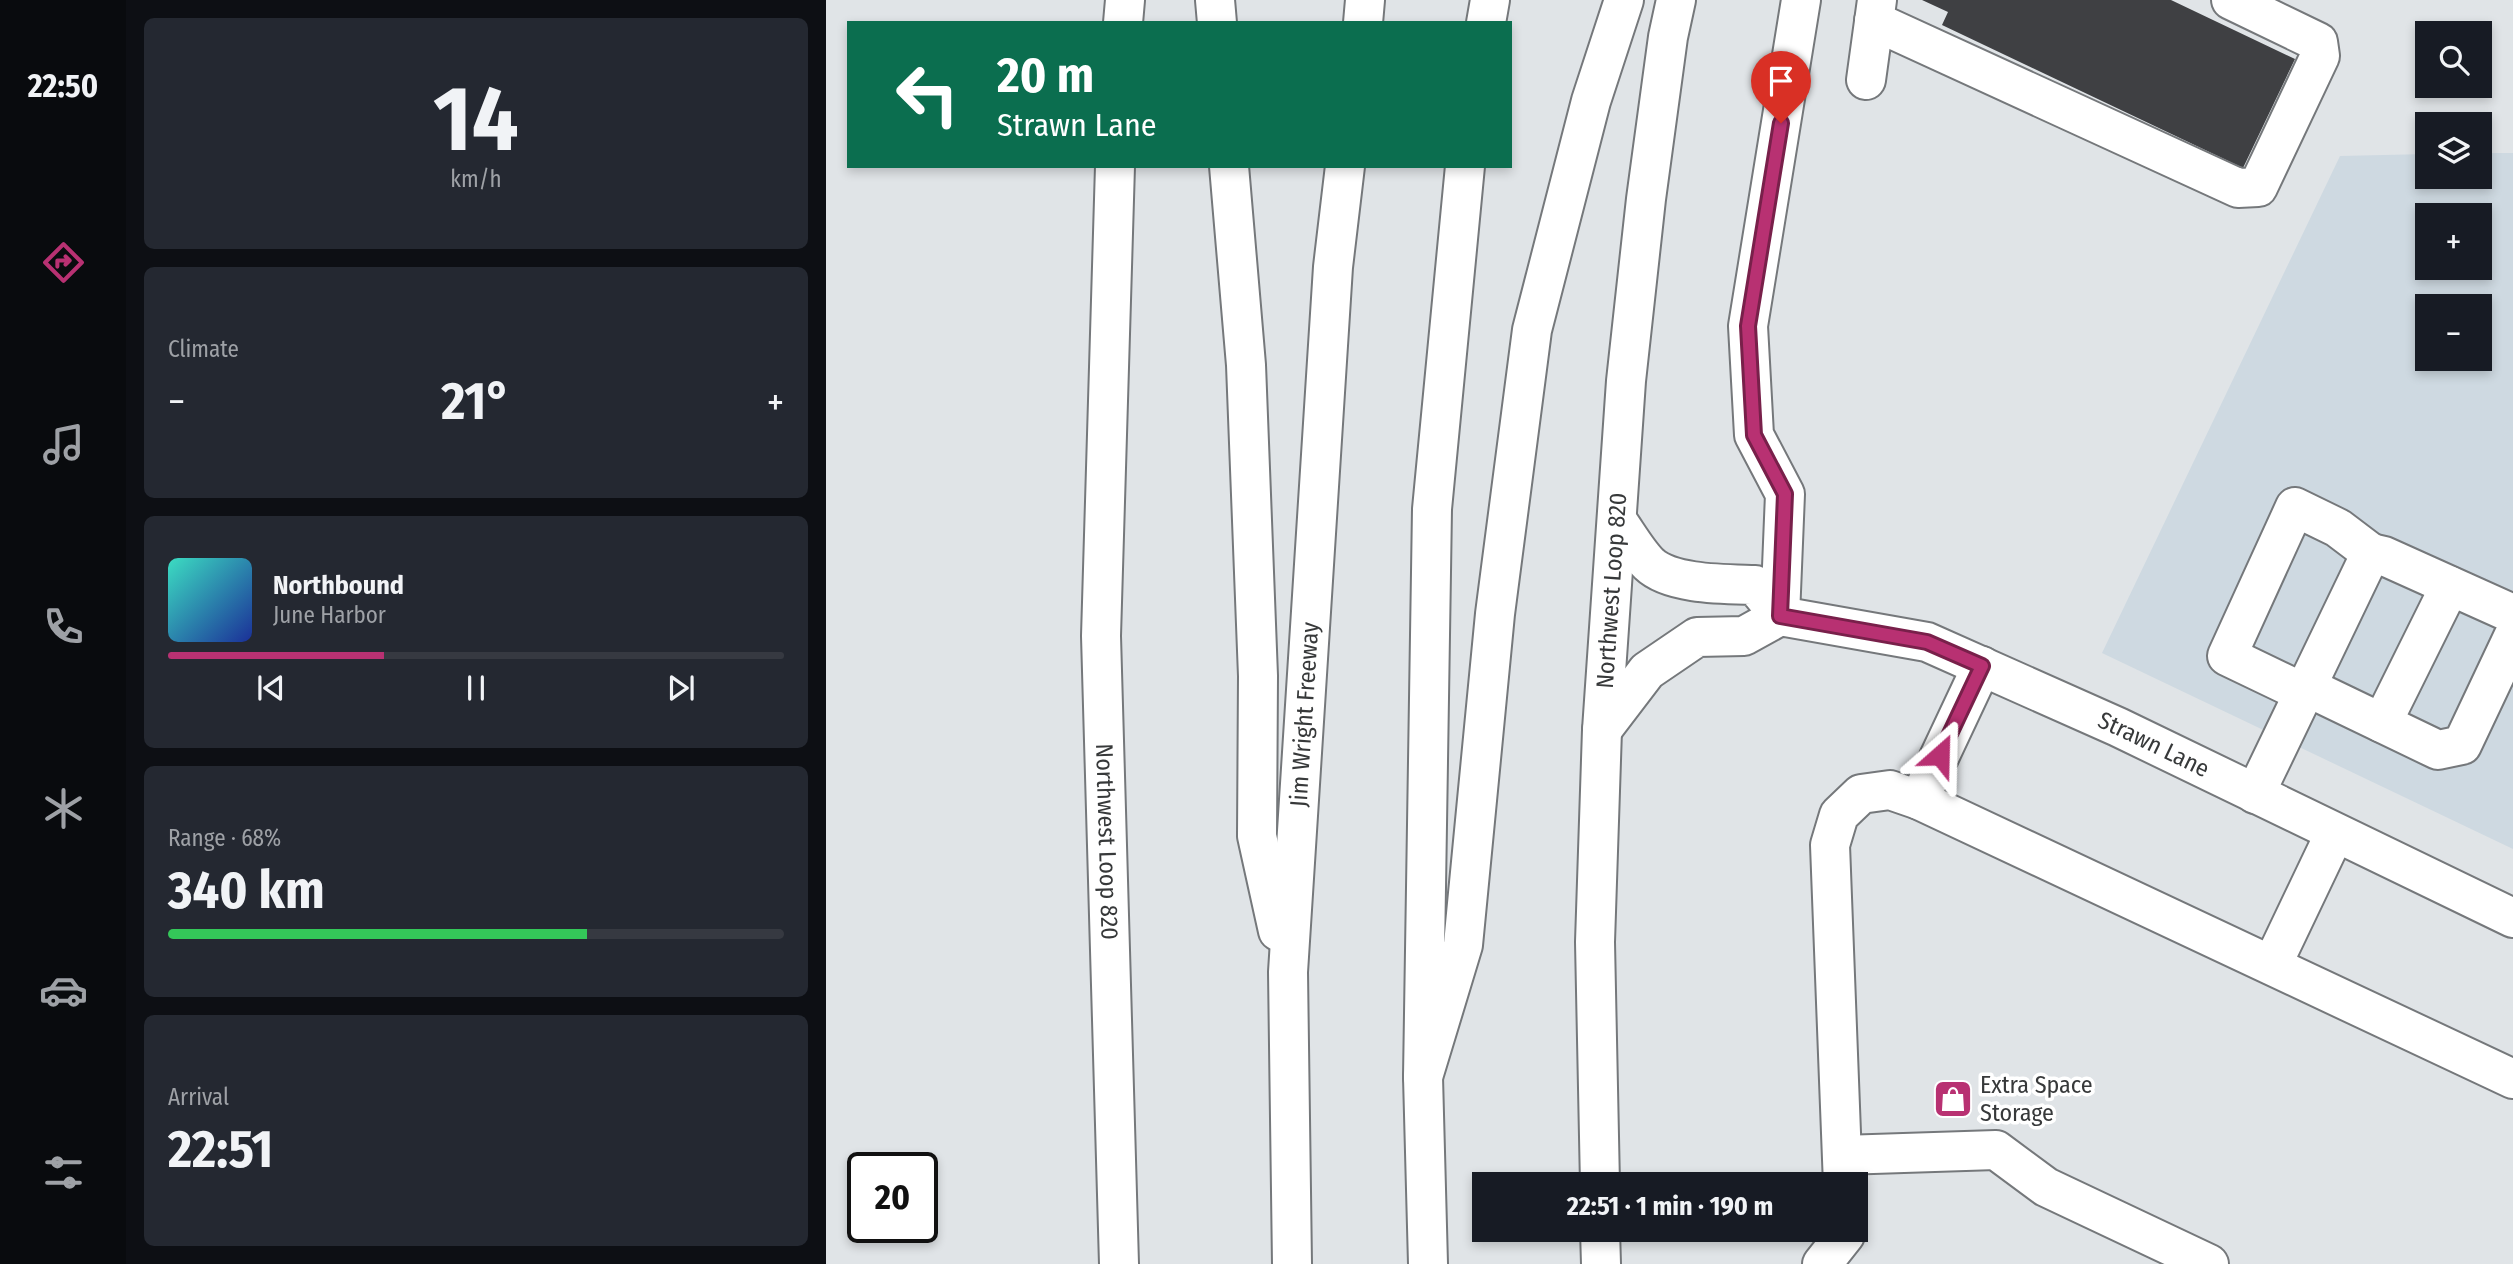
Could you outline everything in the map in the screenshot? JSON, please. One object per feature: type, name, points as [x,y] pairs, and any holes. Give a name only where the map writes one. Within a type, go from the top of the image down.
[{"type":"main road","points":[[1123,21],[1125,0]]},
{"type":"main road","points":[[1215,0],[1217,21]]},
{"type":"main road","points":[[1363,21],[1365,0]]},
{"type":"main road","points":[[1486,21],[1490,0]]},
{"type":"main road","points":[[1423,1077],[1463,945],[1495,614],[1532,330],[1591,102],[1625,0]]},
{"type":"main road","name":"Northwest Loop 820","points":[[1600,1172],[1595,942],[1602,730],[1626,381],[1646,198],[1668,37],[1676,0]]},
{"type":"main road","points":[[1780,616],[1785,494],[1754,435],[1748,326],[1801,0]]},
{"type":"main road","points":[[1866,80],[1875,10],[2238,188],[2258,187],[2320,56],[2318,42],[2231,0]]},
{"type":"main road","name":"Northwest Loop 820","points":[[1115,168],[1101,636],[1119,1264]]},
{"type":"main road","points":[[1229,168],[1246,365],[1258,676],[1257,836],[1288,972]]},
{"type":"main road","name":"Jim Wright Freeway","points":[[1292,1264],[1288,972],[1333,267],[1345,168]]},
{"type":"main road","points":[[1428,1264],[1423,1077],[1432,509],[1465,168]]},
{"type":"main road","points":[[2513,614],[2384,556],[2371,553],[2338,528],[2295,507],[2227,656],[2438,750],[2462,745],[2513,637]]},
{"type":"main road","points":[[1617,520],[1650,565],[1672,576],[1704,583],[1755,585],[1780,616]]},
{"type":"main road","points":[[2255,794],[2371,553]]},
{"type":"main road","points":[[2382,723],[2451,586]]},
{"type":"main road","points":[[1602,730],[1647,671],[1697,637],[1744,636],[1780,616]]},
{"type":"main road","name":"Strawn Lane","points":[[1780,616],[1927,642],[2118,727],[2513,918]]},
{"type":"main road","points":[[1919,800],[1982,666]]},
{"type":"main road","points":[[2209,1264],[2046,1187],[1996,1150],[1843,1170],[1830,845],[1839,815],[1861,794],[1890,790],[1919,800],[2513,1079]]},
{"type":"main road","points":[[2272,965],[2335,833]]},
{"type":"main road","points":[[1600,1242],[1601,1264]]},
{"type":"main road","points":[[1822,1264],[1840,1242]]},
{"type":"shaded area","points":[[2492,153],[2513,153],[2513,849],[2102,653],[2340,156],[2415,154],[2415,189],[2492,189]]},
{"type":"building","points":[[1922,0],[2171,0],[2295,59],[2243,168],[1942,25],[1948,12]]},
{"type":"place","name":"Extra Space Storage","points":[[1953,1099]]},
{"type":"route","points":[[1781,123],[1748,326],[1754,435],[1785,494],[1780,616],[1927,642],[1982,666],[1940,755]]}]
